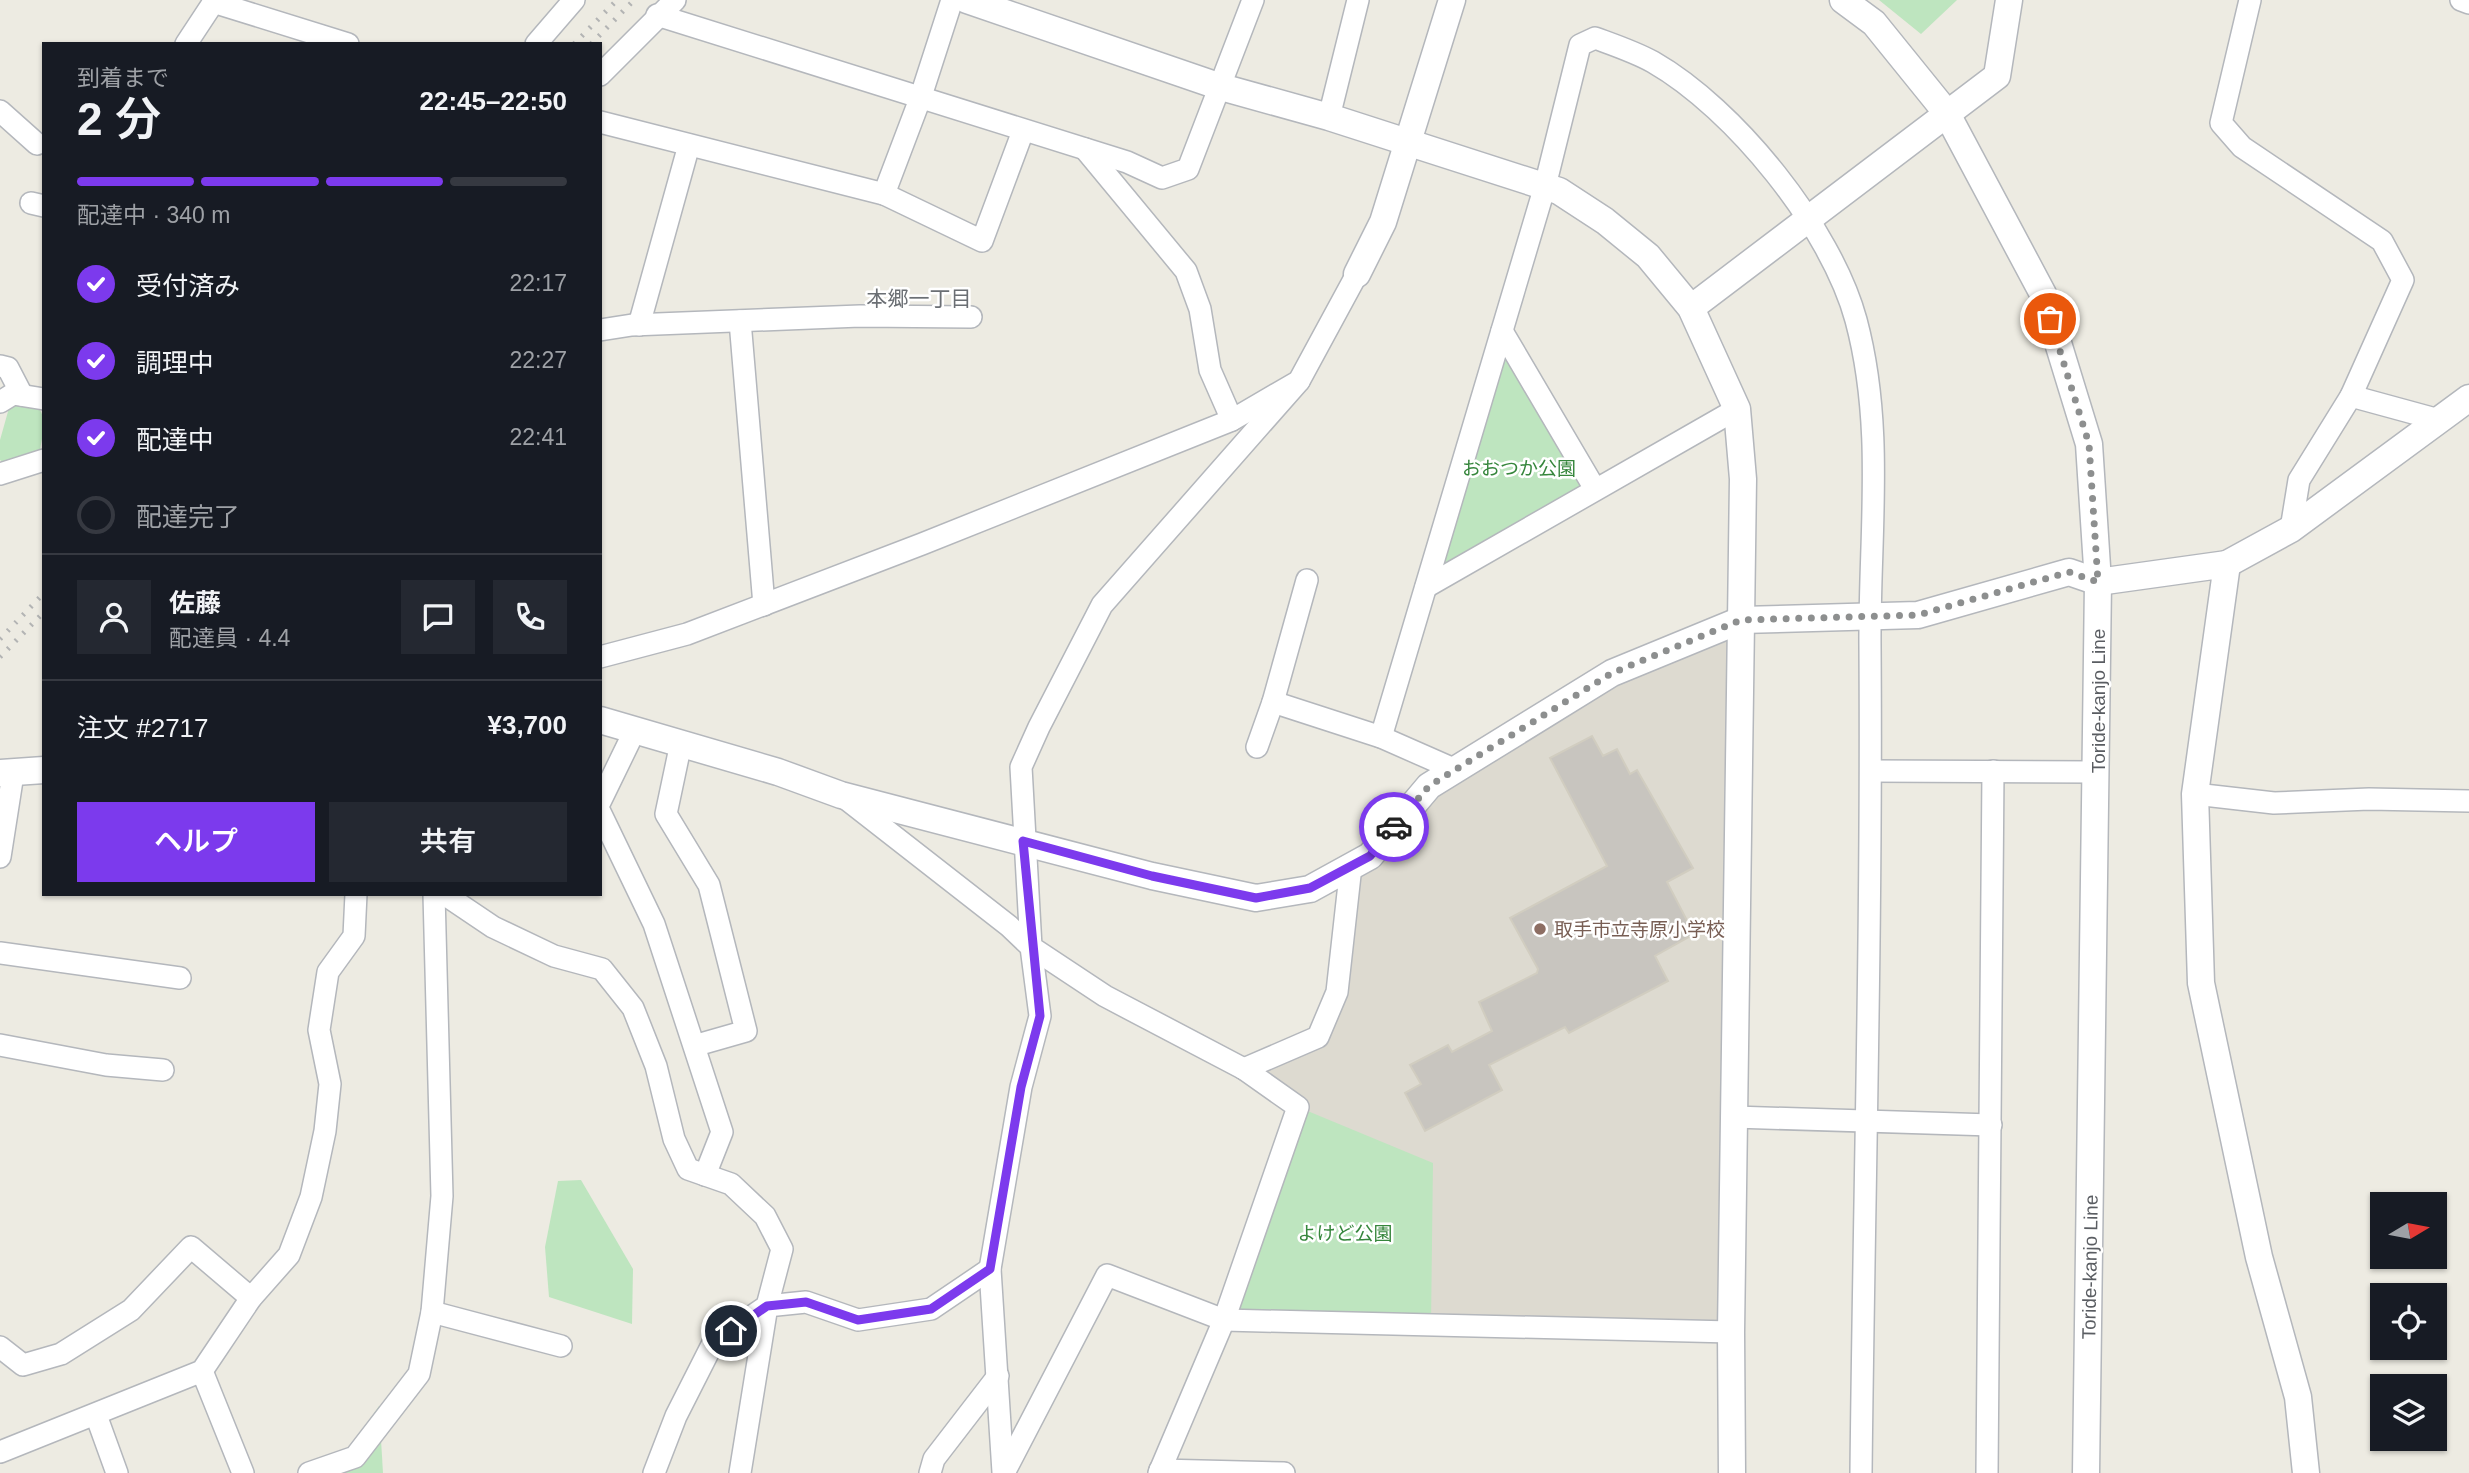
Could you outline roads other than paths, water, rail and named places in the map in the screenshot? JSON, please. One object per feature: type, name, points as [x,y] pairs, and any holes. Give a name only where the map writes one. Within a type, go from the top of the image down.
[{"type":"street","points":[[538,42],[574,0]]},
{"type":"street","points":[[602,73],[657,15],[675,0]]},
{"type":"street","points":[[884,194],[920,99],[952,0]]},
{"type":"street","points":[[967,0],[1221,87],[1329,117],[1559,191],[1605,221],[1648,256],[1691,308],[1737,410],[1744,479],[1731,1332],[1732,1473]]},
{"type":"street","points":[[657,15],[1126,162],[1161,178],[1188,169],[1253,0]]},
{"type":"street","points":[[1329,117],[1358,0]]},
{"type":"street","points":[[1003,1473],[990,1269],[1021,1087],[1040,1016],[1031,947],[1023,841],[1021,767],[1102,605],[1299,381],[1383,222],[1410,143],[1452,0]]},
{"type":"street","name":"Toride-kanjo Line","points":[[1843,0],[1874,23],[1946,112],[2043,294],[2089,444],[2098,582],[2086,1473]]},
{"type":"street","points":[[1691,308],[1946,112],[1997,76],[2009,0]]},
{"type":"street","points":[[2250,0],[2221,123],[2242,147],[2382,241],[2403,280],[2351,396],[2299,480],[2291,529]]},
{"type":"street","points":[[2460,0],[2469,3]]},
{"type":"street","points":[[187,42],[214,1],[342,42]]},
{"type":"street","points":[[1381,737],[1545,186],[1580,45],[1595,38],[1651,61],[1710,102],[1774,171],[1833,262],[1856,318],[1873,408],[1875,519],[1869,614],[1871,771],[1861,1473]]},
{"type":"street","points":[[0,111],[37,144]]},
{"type":"street","points":[[602,123],[884,194],[982,241],[1023,131]]},
{"type":"street","points":[[639,325],[689,145]]},
{"type":"street","points":[[1085,149],[1186,271],[1200,309],[1210,370],[1232,420]]},
{"type":"street","points":[[602,330],[639,325],[860,316],[971,317]]},
{"type":"street","points":[[740,321],[764,605]]},
{"type":"street","points":[[1502,331],[1595,489]]},
{"type":"street","points":[[0,366],[8,368],[22,396]]},
{"type":"street","points":[[602,656],[687,634],[764,605],[1232,420],[1299,381]]},
{"type":"street","points":[[0,402],[13,394],[42,399]]},
{"type":"street","points":[[2351,396],[2439,420]]},
{"type":"street","points":[[602,721],[778,772],[841,795],[1152,876],[1256,898],[1310,888],[1370,856],[1429,786],[1612,673],[1741,620],[1869,614],[1918,615],[2069,572],[2098,582],[2227,564],[2291,529],[2469,398]]},
{"type":"street","points":[[1426,587],[1737,410]]},
{"type":"street","points":[[0,474],[42,461]]},
{"type":"street","points":[[2227,564],[2194,794],[2201,983],[2259,1257],[2298,1397],[2306,1473]]},
{"type":"street","points":[[1257,747],[1273,702],[1307,580]]},
{"type":"street","points":[[1273,702],[1381,737],[1456,770]]},
{"type":"street","points":[[602,798],[635,730]]},
{"type":"street","points":[[681,743],[666,814],[709,885],[746,1031],[696,1045]]},
{"type":"street","points":[[0,857],[6,774],[42,770]]},
{"type":"street","points":[[1871,771],[2097,772]]},
{"type":"street","points":[[1987,1473],[1995,772]]},
{"type":"street","points":[[2194,794],[2274,803],[2369,799],[2469,801]]},
{"type":"street","points":[[841,795],[1009,926],[1031,947],[1105,996],[1244,1069],[1298,1107],[1224,1320],[1159,1471],[1284,1473]]},
{"type":"street","points":[[602,816],[654,924],[696,1045],[722,1132],[705,1175]]},
{"type":"street","points":[[1244,1069],[1318,1037],[1336,992],[1351,866]]},
{"type":"street","points":[[0,1452],[202,1371],[251,1298],[289,1255],[311,1197],[325,1130],[330,1084],[319,1030],[328,972],[355,936],[356,896]]},
{"type":"street","points":[[315,1472],[355,1457],[419,1374],[432,1312],[442,1196],[434,896]]},
{"type":"street","points":[[447,896],[493,927],[517,939],[554,956],[602,969],[633,1008],[656,1066],[674,1139],[688,1169],[731,1184],[765,1216],[782,1250],[767,1306],[740,1473]]},
{"type":"street","points":[[0,953],[180,978]]},
{"type":"street","points":[[0,1045],[106,1065],[163,1070]]},
{"type":"street","points":[[1734,1117],[1991,1125]]},
{"type":"street","points":[[0,1347],[23,1365],[61,1354],[131,1310],[191,1247],[251,1298]]},
{"type":"street","points":[[654,1473],[676,1416],[713,1343],[767,1306],[806,1302],[858,1320],[931,1309],[990,1269]]},
{"type":"street","points":[[1003,1473],[1107,1275],[1224,1320],[1731,1332]]},
{"type":"street","points":[[432,1312],[561,1346]]},
{"type":"street","points":[[202,1371],[243,1473]]},
{"type":"street","points":[[930,1473],[934,1459],[998,1376]]},
{"type":"street","points":[[96,1415],[117,1473]]},
{"type":"railway","points":[[576,42],[617,0]]},
{"type":"railway","points":[[593,42],[634,0]]},
{"type":"railway","points":[[0,639],[42,595]]},
{"type":"railway","points":[[0,657],[42,614]]},
{"type":"place","name":"取手市立寺原小学校","points":[[1540,929]]},
{"type":"district","name":"本郷一丁目","points":[[919,298]]},
{"type":"park label","name":"おおつか公園","points":[[1519,468]]},
{"type":"park label","name":"よけど公園","points":[[1345,1233]]}]
